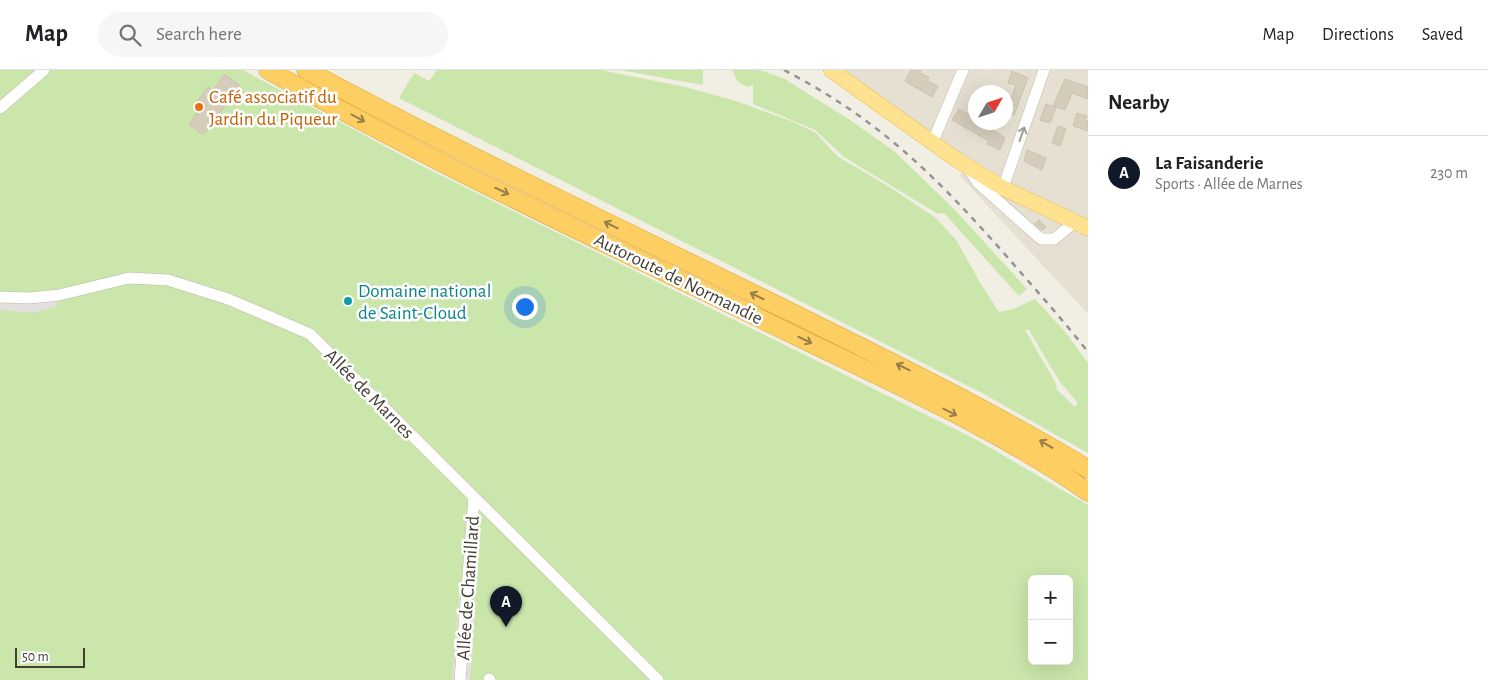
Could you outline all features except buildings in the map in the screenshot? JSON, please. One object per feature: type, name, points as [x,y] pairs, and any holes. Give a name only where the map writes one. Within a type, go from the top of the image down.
[{"type":"highway","name":"Autoroute de Normandie","points":[[268,70],[412,146],[1006,441],[1088,492]]},
{"type":"highway","name":"Autoroute de Normandie","points":[[306,70],[420,132],[915,373],[1016,426],[1088,469]]},
{"type":"main road","points":[[831,70],[1004,184]]},
{"type":"main road","points":[[844,70],[934,138],[966,165],[1084,224]]},
{"type":"street","points":[[0,108],[44,70]]},
{"type":"street","points":[[934,138],[963,70]]},
{"type":"street","points":[[1004,184],[1044,70]]},
{"type":"street","points":[[966,165],[978,183],[1041,239],[1054,239],[1084,224]]},
{"type":"street","name":"Allée de Marnes","points":[[0,297],[52,296],[129,278],[168,280],[228,299],[310,334],[658,680]]},
{"type":"street","name":"Allée de Chamillard","points":[[460,680],[474,497]]},
{"type":"shaded area","points":[[839,70],[1088,70],[1088,314],[960,176],[967,159]]},
{"type":"shaded area","points":[[59,295],[56,307],[32,313],[0,310],[0,297]]},
{"type":"shaded area","points":[[459,595],[476,603],[470,680],[452,680]]},
{"type":"green space","name":"Domaine national de Saint-Cloud","points":[[0,70],[243,70],[418,164],[975,439],[1088,505],[1088,680],[0,680]]},
{"type":"green space","points":[[437,70],[600,70],[681,86],[736,101],[791,121],[816,133],[837,156],[891,188],[936,218],[957,241],[999,312],[1013,309],[1035,299],[1066,333],[1088,363],[1088,453],[984,394],[399,98],[414,73],[429,81]],"holes":[[[1025,330],[1029,330],[1060,382],[1078,403],[1075,407],[1057,390],[1056,384]]]},
{"type":"green space","points":[[620,70],[703,70],[703,85]]},
{"type":"green space","points":[[732,70],[759,70],[783,78],[850,120],[894,151],[956,211],[1027,289],[1019,296],[944,213],[938,214],[844,157],[815,130],[753,104],[753,85],[747,87],[738,82]]},
{"type":"railway","points":[[784,70],[850,109],[879,130],[932,177],[983,230],[1088,352]]},
{"type":"place","name":"Café associatif du Jardin du Piqueur","points":[[199,107]]},
{"type":"place","name":"Domaine national de Saint-Cloud","points":[[348,301]]},
{"type":"place","name":"La Faisanderie","points":[[506,627]]}]
